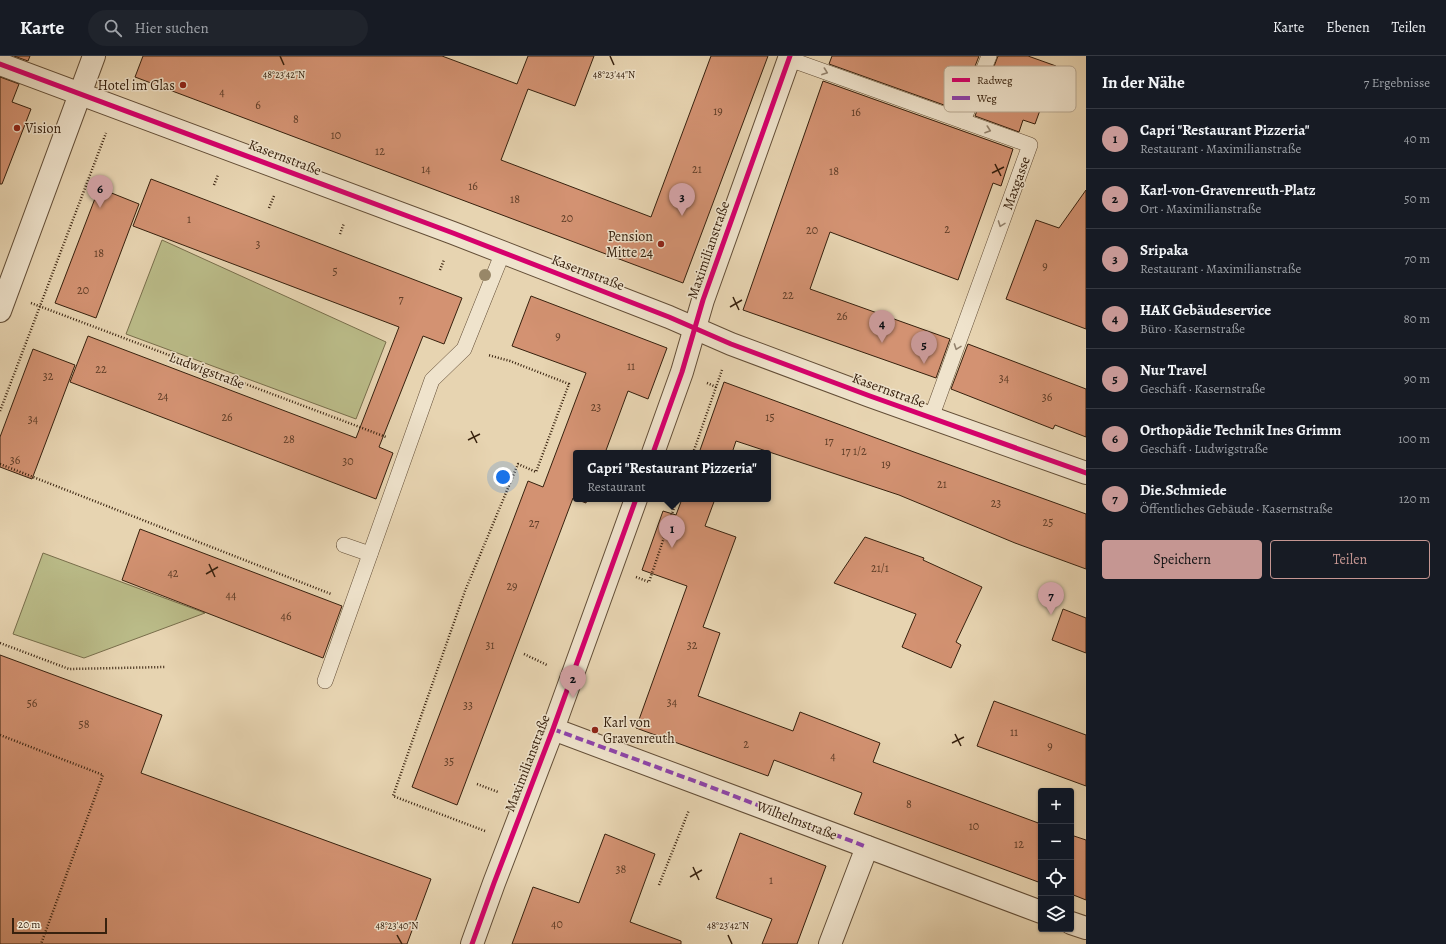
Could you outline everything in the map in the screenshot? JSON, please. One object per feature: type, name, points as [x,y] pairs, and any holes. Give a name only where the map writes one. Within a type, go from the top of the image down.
[{"type":"street","points":[[3,302],[94,56]]},
{"type":"street","name":"Maximilianstraße","points":[[654,450],[682,372],[695,327],[789,58]]},
{"type":"street","name":"Kasernstraße","points":[[0,64],[503,252],[695,327],[731,344],[870,396],[1086,473]]},
{"type":"street","name":"Maximilianstraße","points":[[472,944],[553,730],[635,502]]},
{"type":"street","name":"Wilhelmstraße","points":[[553,730],[700,783],[1038,911]]},
{"type":"street","points":[[830,944],[867,847]]},
{"type":"street","points":[[1074,924],[1086,928]]},
{"type":"lane","points":[[985,66],[989,56]]},
{"type":"lane","name":"Maxgasse","points":[[789,58],[1030,145],[931,418]]},
{"type":"lane","points":[[963,121],[967,112]]},
{"type":"lane","points":[[325,681],[432,380],[464,349],[503,252]]},
{"type":"lane","points":[[344,545],[370,554]]},
{"type":"path","points":[[0,411],[116,107]]},
{"type":"path","points":[[464,349],[510,361],[569,384],[536,472],[518,464],[465,591],[393,796],[486,831]]},
{"type":"path","points":[[0,464],[353,603]]},
{"type":"path","points":[[652,574],[676,502]]},
{"type":"path","points":[[0,643],[69,668],[166,667]]},
{"type":"path","points":[[524,654],[550,666]]},
{"type":"path","points":[[0,735],[103,775],[41,944]]},
{"type":"path","points":[[659,884],[700,783]]},
{"type":"path","points":[[477,784],[502,794]]},
{"type":"green space","points":[[162,240],[386,342],[356,419],[126,334]]},
{"type":"green space","points":[[43,553],[205,613],[84,658],[13,634]]},
{"type":"building","points":[[14,56],[30,56],[28,61]]},
{"type":"building","points":[[143,56],[442,56],[517,84],[528,56],[594,56],[575,106],[528,89],[501,160],[651,217],[711,56],[768,56],[683,283],[135,77]]},
{"type":"building","points":[[832,56],[979,56],[975,66],[944,66],[944,105],[829,64]]},
{"type":"building","points":[[998,56],[1028,56],[1056,66],[994,66]]},
{"type":"building","points":[[0,77],[19,84],[12,102],[31,109],[2,184],[0,184]]},
{"type":"building","points":[[823,81],[1013,149],[1001,186],[993,183],[958,280],[830,232],[810,289],[950,339],[936,378],[743,310]]},
{"type":"building","points":[[977,112],[1039,112],[1035,124],[1023,120],[1019,132],[975,116]]},
{"type":"building","points":[[151,179],[462,298],[444,344],[423,336],[379,447],[393,453],[376,499],[70,382],[88,336],[356,438],[399,327],[133,226]]},
{"type":"building","points":[[99,188],[139,204],[96,318],[55,303]]},
{"type":"building","points":[[1086,190],[1086,329],[1006,299],[1036,220],[1059,228]]},
{"type":"building","points":[[531,296],[667,348],[648,399],[628,391],[606,450],[573,450],[573,498],[457,805],[412,787],[528,481],[543,487],[586,373],[512,346]]},
{"type":"building","points":[[968,344],[1086,389],[1086,437],[1055,425],[1053,429],[951,389]]},
{"type":"building","points":[[33,349],[75,365],[32,479],[0,467],[0,437]]},
{"type":"building","points":[[724,382],[1086,514],[1086,569],[1015,543],[899,495],[771,453],[771,450],[763,450],[736,441],[733,450],[700,450]]},
{"type":"building","points":[[681,502],[714,502],[705,526],[736,537],[703,627],[720,633],[698,696],[793,731],[800,712],[880,743],[873,762],[1038,823],[1038,882],[854,814],[862,793],[774,760],[768,776],[636,728],[687,586],[642,570],[663,511],[676,515]]},
{"type":"building","points":[[140,529],[342,606],[323,658],[122,580]]},
{"type":"building","points":[[865,537],[924,558],[923,560],[982,587],[956,642],[961,645],[951,668],[902,647],[916,614],[834,583]]},
{"type":"building","points":[[1063,609],[1086,618],[1086,653],[1052,640]]},
{"type":"building","points":[[0,655],[162,715],[141,773],[431,879],[407,944],[0,944]]},
{"type":"building","points":[[994,701],[1086,735],[1086,786],[977,746]]},
{"type":"building","points":[[740,833],[826,866],[797,944],[762,944],[772,919],[716,898]]},
{"type":"building","points":[[605,834],[655,854],[630,922],[681,941],[681,944],[512,944],[533,887],[579,903]]},
{"type":"building","points":[[1074,836],[1086,840],[1086,900],[1074,895]]},
{"type":"marked path","points":[[553,729],[867,847]]},
{"type":"cycle path","points":[[654,450],[682,372],[703,300],[790,56]]},
{"type":"cycle path","points":[[0,64],[453,233],[669,317],[731,344],[870,396],[1086,473]]},
{"type":"cycle path","points":[[472,944],[553,729],[635,502]]},
{"type":"place","name":"Hotel im Glas","points":[[183,85]]},
{"type":"place","name":"Vision","points":[[17,128]]},
{"type":"place","name":"Orthopädie Technik Ines Grimm","points":[[100,208]]},
{"type":"place","name":"Sripaka","points":[[682,216]]},
{"type":"place","name":"Pension Mitte 24","points":[[661,244]]},
{"type":"place","name":"HAK Gebäudeservice","points":[[882,343]]},
{"type":"place","name":"Nur Travel","points":[[924,364]]},
{"type":"place","name":"Capri \"Restaurant Pizzeria\"","points":[[672,548]]},
{"type":"place","name":"Die.Schmiede","points":[[1051,615]]},
{"type":"place","name":"Karl-von-Gravenreuth-Platz","points":[[573,698]]},
{"type":"place","name":"Karl von Gravenreuth","points":[[595,730]]}]
